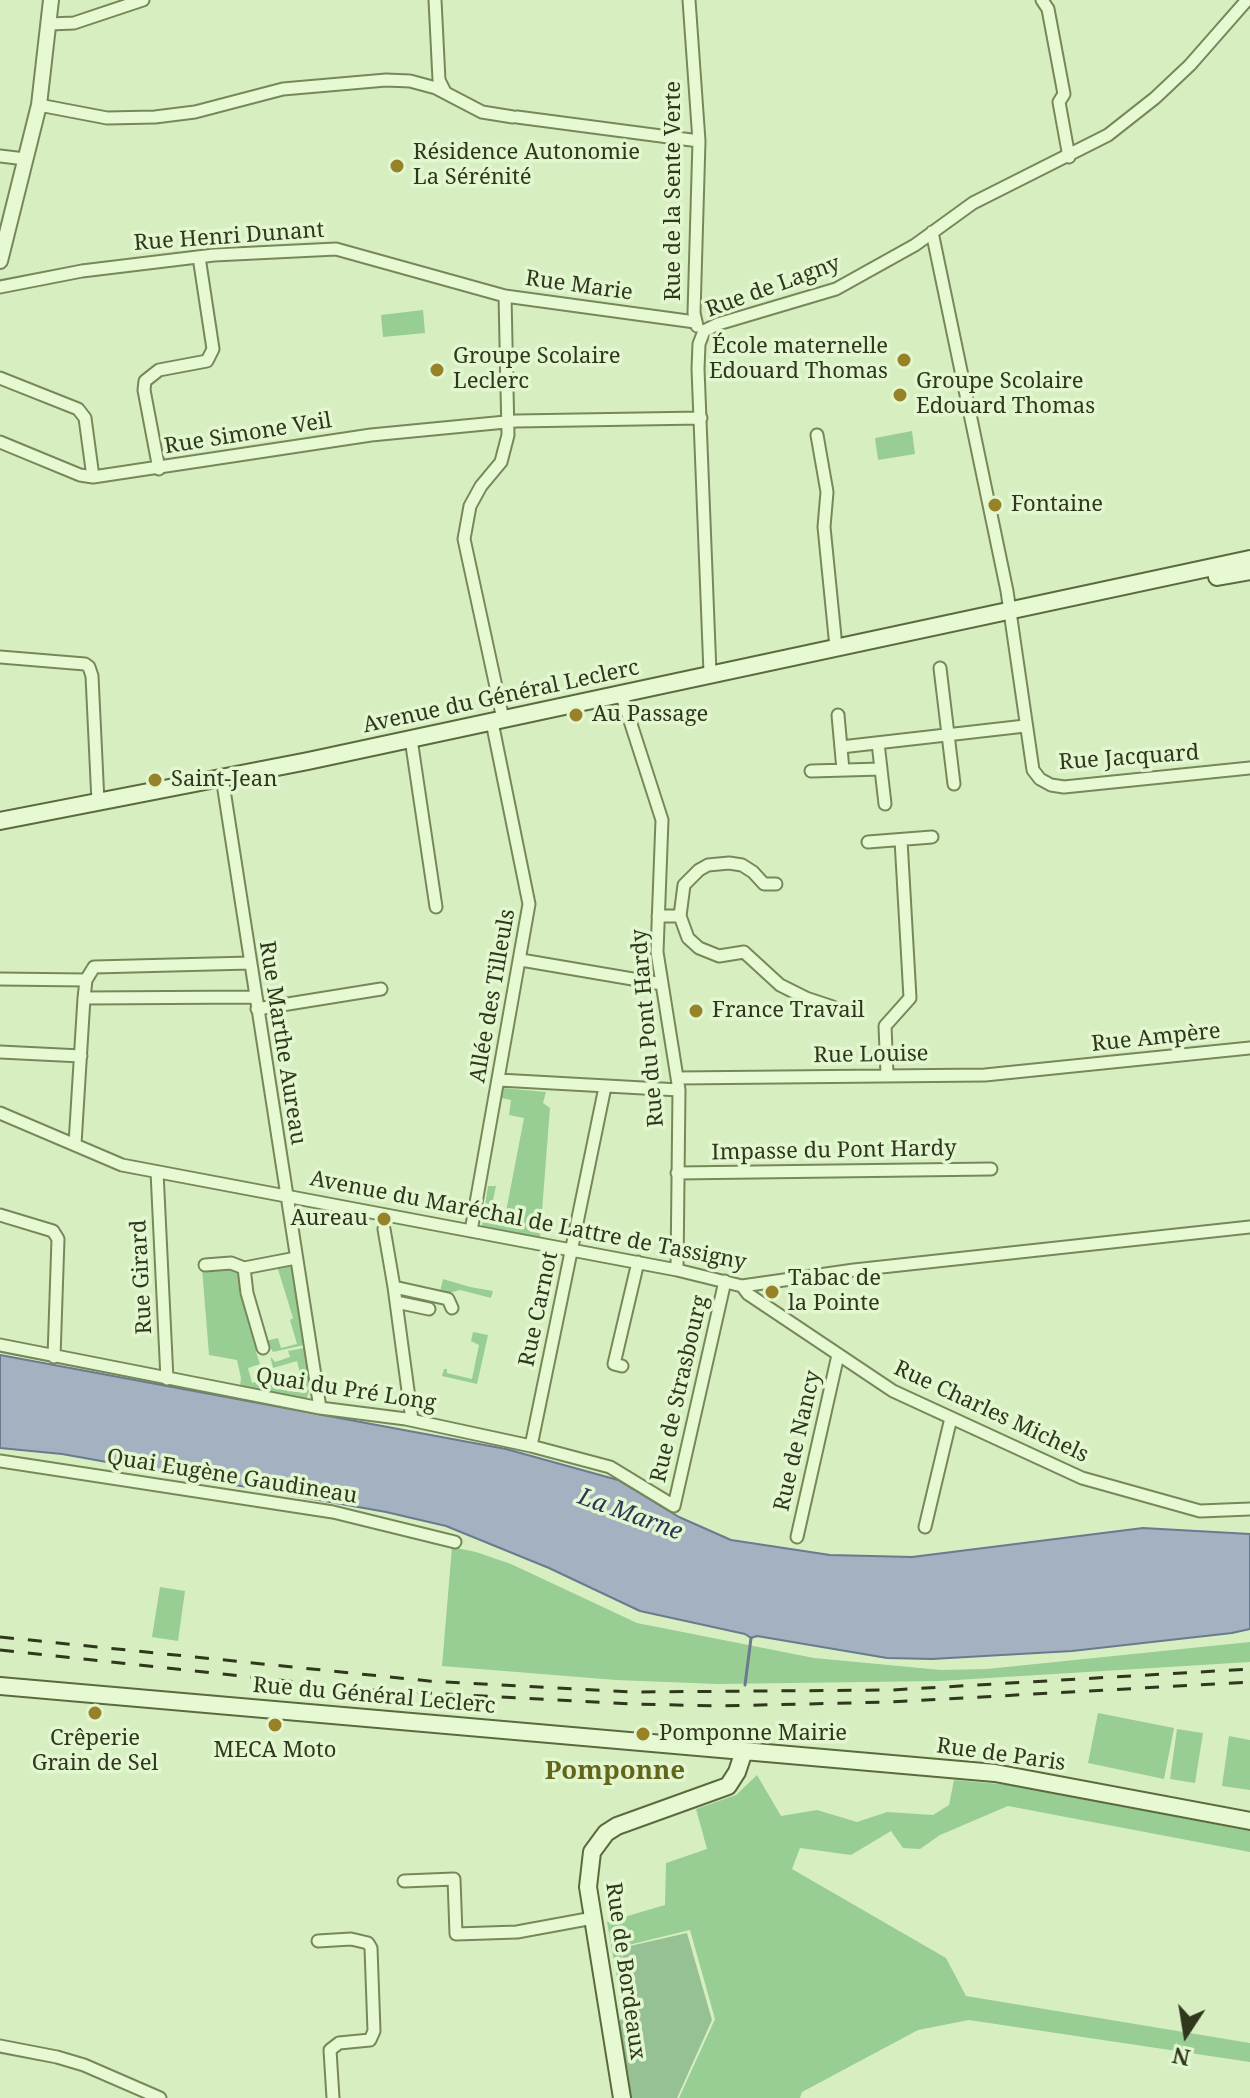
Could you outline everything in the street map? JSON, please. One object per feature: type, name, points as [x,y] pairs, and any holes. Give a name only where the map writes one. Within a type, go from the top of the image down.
[{"type":"main road","name":"Avenue du Général Leclerc","points":[[0,821],[411,739],[1250,559]]},
{"type":"main road","name":"Avenue du Général Leclerc","points":[[1010,610],[1250,571]]},
{"type":"main road","name":"Rue du Général Leclerc","points":[[0,1686],[744,1751]]},
{"type":"main road","name":"Rue de Paris","points":[[744,1751],[995,1773],[1250,1821]]},
{"type":"main road","name":"Rue de Bordeaux","points":[[622,2098],[588,1887],[592,1852],[606,1833],[617,1826],[728,1786],[744,1751]]},
{"type":"street","points":[[0,261],[39,105],[51,0]]},
{"type":"street","points":[[50,24],[82,21],[143,0]]},
{"type":"street","points":[[435,0],[439,80],[445,92]]},
{"type":"street","name":"Rue de la Sente Verte","points":[[689,0],[699,141],[695,322],[704,331]]},
{"type":"street","points":[[1042,0],[1048,9],[1064,94],[1059,102],[1069,157]]},
{"type":"street","name":"Rue de Lagny","points":[[710,673],[699,344],[704,331],[718,324],[829,292],[915,245],[973,203],[1108,135],[1190,65],[1247,0]]},
{"type":"street","points":[[39,105],[107,118],[155,117],[195,112],[283,89],[386,80],[410,81],[445,92],[482,112],[699,141]]},
{"type":"street","points":[[0,156],[25,159]]},
{"type":"street","name":"Rue Jacquard","points":[[932,232],[1010,610],[1033,770],[1040,779],[1064,787],[1250,768]]},
{"type":"street","name":"Rue Henri Dunant","points":[[0,287],[82,271],[224,254],[336,249],[505,296]]},
{"type":"street","points":[[159,469],[144,390],[145,381],[159,370],[207,361],[213,349],[199,257]]},
{"type":"street","name":"Rue Marie","points":[[505,296],[695,322]]},
{"type":"street","name":"Allée des Tilleuls","points":[[471,1231],[529,917],[528,890],[464,539],[470,506],[481,486],[501,462],[508,423],[505,296]]},
{"type":"street","points":[[0,378],[78,409],[85,418],[93,477]]},
{"type":"street","name":"Rue Simone Veil","points":[[0,442],[80,475],[93,477],[371,435],[516,421],[701,418]]},
{"type":"street","points":[[817,435],[827,492],[824,527],[836,647]]},
{"type":"street","points":[[0,657],[85,664],[89,667],[98,802]]},
{"type":"street","points":[[940,668],[954,784]]},
{"type":"street","name":"Rue du Pont Hardy","points":[[621,693],[662,820],[657,952],[678,1084],[677,1270]]},
{"type":"street","points":[[838,715],[843,770]]},
{"type":"street","points":[[841,747],[1025,726]]},
{"type":"street","points":[[411,739],[436,907]]},
{"type":"street","points":[[878,743],[885,804]]},
{"type":"street","points":[[811,771],[881,769]]},
{"type":"street","name":"Rue Marthe Aureau","points":[[222,777],[320,1408]]},
{"type":"street","points":[[868,842],[932,837]]},
{"type":"street","points":[[887,1074],[885,1026],[910,998],[901,840]]},
{"type":"street","points":[[776,884],[764,884],[742,865],[708,865],[699,870],[684,885],[680,916],[688,938],[699,948],[719,956],[744,952],[780,985],[833,1007]]},
{"type":"street","points":[[658,916],[680,916]]},
{"type":"street","points":[[521,960],[662,984]]},
{"type":"street","points":[[75,1144],[84,998],[86,980],[94,967],[250,963]]},
{"type":"street","points":[[0,979],[86,980]]},
{"type":"street","points":[[84,998],[256,1003],[381,989]]},
{"type":"street","name":"Rue Ampère","points":[[1066,1067],[1250,1048]]},
{"type":"street","points":[[0,1052],[81,1056]]},
{"type":"street","name":"Rue Louise","points":[[499,1080],[605,1087],[887,1074],[985,1075],[1066,1067]]},
{"type":"street","name":"Rue Carnot","points":[[531,1446],[605,1087]]},
{"type":"street","name":"Avenue du Maréchal de Lattre de Tassigny","points":[[0,1113],[122,1165],[638,1262],[742,1286],[854,1270],[1250,1227]]},
{"type":"street","name":"Impasse du Pont Hardy","points":[[677,1173],[991,1169]]},
{"type":"street","name":"Rue Girard","points":[[157,1172],[167,1379]]},
{"type":"street","points":[[0,1215],[53,1231],[58,1239],[54,1357]]},
{"type":"street","points":[[384,1229],[412,1420]]},
{"type":"street","points":[[205,1265],[231,1263],[244,1268],[296,1258]]},
{"type":"street","points":[[622,1366],[614,1364],[638,1262]]},
{"type":"street","points":[[244,1268],[247,1293],[263,1348]]},
{"type":"street","name":"Rue de Strasbourg","points":[[674,1506],[725,1281]]},
{"type":"street","name":"Rue Charles Michels","points":[[742,1286],[748,1294],[893,1391],[1082,1478],[1200,1511],[1250,1509]]},
{"type":"street","points":[[394,1287],[448,1299],[452,1308]]},
{"type":"street","points":[[396,1302],[429,1309]]},
{"type":"street","name":"Quai du Pré Long","points":[[0,1345],[320,1408],[412,1420],[531,1446],[610,1467],[674,1506]]},
{"type":"street","name":"Rue de Nancy","points":[[797,1537],[838,1355]]},
{"type":"street","points":[[925,1527],[951,1418]]},
{"type":"street","name":"Quai Eugène Gaudineau","points":[[0,1461],[271,1501],[383,1523],[455,1542]]},
{"type":"street","points":[[404,1881],[454,1879],[456,1934],[517,1932],[593,1918]]},
{"type":"street","points":[[318,1941],[351,1939],[368,1943],[371,1948],[374,2031],[370,2040],[339,2043],[330,2050],[333,2098]]},
{"type":"street","points":[[0,2046],[76,2063],[160,2098]]},
{"type":"green space","points":[[423,310],[425,333],[383,337],[381,315]]},
{"type":"green space","points":[[912,431],[915,454],[878,460],[875,438]]},
{"type":"green space","points":[[503,1088],[546,1092],[543,1103],[550,1108],[540,1237],[482,1226],[488,1186],[496,1186],[490,1214],[505,1217],[524,1118],[509,1115],[511,1100],[501,1098]]},
{"type":"green space","points":[[291,1265],[304,1345],[273,1352],[266,1341],[278,1338],[281,1348],[297,1344],[290,1320],[293,1318],[277,1266]]},
{"type":"green space","points":[[236,1267],[262,1349],[256,1352],[260,1364],[248,1368],[252,1383],[275,1377],[278,1384],[301,1377],[297,1361],[273,1368],[271,1357],[275,1362],[290,1357],[288,1351],[304,1348],[311,1386],[306,1400],[240,1386],[237,1360],[209,1355],[202,1268]]},
{"type":"green space","points":[[443,1279],[493,1291],[491,1298],[460,1290],[440,1292]]},
{"type":"green space","points":[[473,1332],[488,1335],[477,1384],[442,1376],[444,1369],[447,1369],[447,1373],[472,1379],[479,1345],[471,1341]]},
{"type":"green space","points":[[452,1547],[511,1564],[637,1623],[814,1658],[941,1670],[987,1669],[1250,1642],[1250,1662],[940,1681],[718,1684],[616,1680],[442,1666]]},
{"type":"green space","points":[[160,1587],[185,1591],[178,1641],[152,1637]]},
{"type":"green space","points":[[1098,1713],[1174,1728],[1164,1779],[1088,1763]]},
{"type":"green space","points":[[1177,1729],[1203,1733],[1195,1783],[1170,1779]]},
{"type":"green space","points":[[1229,1736],[1250,1740],[1250,1790],[1222,1786]]},
{"type":"green space","points":[[757,1775],[781,1816],[817,1810],[857,1822],[887,1812],[933,1815],[949,1805],[954,1780],[1011,1785],[1250,1831],[1250,1852],[1008,1806],[940,1835],[920,1849],[903,1848],[891,1831],[851,1855],[800,1848],[792,1869],[946,1958],[966,1996],[1250,2043],[1250,2062],[969,2020],[918,2030],[802,2092],[800,2098],[679,2098],[715,2019],[690,1930],[620,1947],[635,2013],[624,2017],[607,1922],[665,1905],[666,1863],[707,1849],[696,1809],[736,1795]]},
{"type":"green space","points":[[687,1933],[712,2020],[677,2098],[628,2098],[615,2025],[635,2013],[621,1948]]},
{"type":"water","name":"La Marne","points":[[0,1355],[506,1449],[618,1480],[679,1517],[731,1540],[830,1555],[912,1557],[1143,1528],[1250,1534],[1250,1629],[1072,1651],[932,1659],[887,1658],[757,1636],[751,1638],[745,1634],[640,1611],[549,1568],[446,1526],[386,1512],[62,1454],[0,1448]]},
{"type":"waterway","points":[[745,1685],[751,1638]]},
{"type":"railway","points":[[0,1637],[429,1681],[633,1692],[892,1690],[1250,1669]]},
{"type":"railway","points":[[0,1650],[372,1690],[632,1704],[719,1706],[891,1702],[1250,1682]]},
{"type":"place","name":"Résidence Autonomie La Sérénité","points":[[397,166]]},
{"type":"place","name":"École maternelle Edouard Thomas","points":[[904,360]]},
{"type":"place","name":"Groupe Scolaire Leclerc","points":[[437,370]]},
{"type":"place","name":"Groupe Scolaire Edouard Thomas","points":[[900,395]]},
{"type":"place","name":"Fontaine","points":[[995,505]]},
{"type":"place","name":"Au Passage","points":[[576,715]]},
{"type":"place","name":"Saint-Jean","points":[[155,780]]},
{"type":"place","name":"France Travail","points":[[696,1011]]},
{"type":"place","name":"Aureau","points":[[384,1219]]},
{"type":"place","name":"Tabac de la Pointe","points":[[772,1292]]},
{"type":"place","name":"Crêperie Grain de Sel","points":[[95,1713]]},
{"type":"place","name":"MECA Moto","points":[[275,1725]]},
{"type":"place","name":"Pomponne Mairie","points":[[643,1734]]},
{"type":"district","name":"Pomponne","points":[[615,1772]]}]
